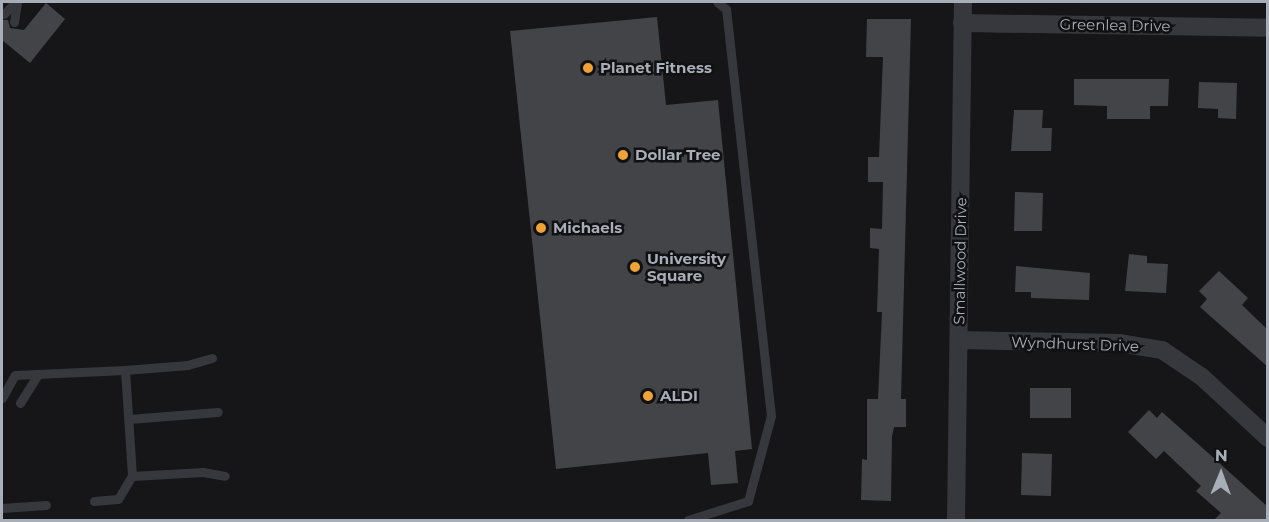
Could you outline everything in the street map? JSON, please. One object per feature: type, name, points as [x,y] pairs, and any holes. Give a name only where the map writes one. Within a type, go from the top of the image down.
[{"type":"street","name":"Smallwood Drive","points":[[956,520],[963,2]]},
{"type":"street","name":"Greenlea Drive","points":[[962,23],[1268,28]]},
{"type":"street","name":"Wyndhurst Drive","points":[[959,340],[1119,343],[1162,350],[1202,377],[1268,438]]},
{"type":"lane","points":[[4,14],[16,2]]},
{"type":"lane","points":[[14,22],[16,2]]},
{"type":"lane","points":[[688,520],[717,516],[748,501],[771,416],[726,9],[717,2]]},
{"type":"lane","points":[[2,398],[15,375],[188,365],[212,357]]},
{"type":"lane","points":[[94,501],[118,499],[132,476],[125,370]]},
{"type":"lane","points":[[20,402],[38,374]]},
{"type":"lane","points":[[129,419],[218,411]]},
{"type":"lane","points":[[132,476],[203,472],[225,476]]},
{"type":"lane","points":[[2,508],[46,505]]},
{"type":"building","points":[[46,3],[65,19],[30,63],[2,40],[2,20],[8,20],[10,28],[24,30]]},
{"type":"building","name":"University Square","points":[[657,17],[666,105],[718,100],[752,449],[735,451],[738,483],[711,485],[708,453],[556,469],[510,31]]},
{"type":"building","points":[[867,19],[911,19],[901,399],[906,399],[906,427],[894,427],[892,436],[891,501],[861,500],[862,459],[867,460],[867,399],[878,399],[882,312],[877,312],[879,249],[870,248],[870,228],[882,229],[883,182],[868,182],[868,157],[879,157],[883,57],[866,57]]},
{"type":"building","points":[[1074,79],[1169,79],[1168,106],[1150,106],[1150,119],[1107,119],[1107,106],[1074,105]]},
{"type":"building","points":[[1199,82],[1237,83],[1236,119],[1218,118],[1218,109],[1198,108]]},
{"type":"building","points":[[1014,110],[1043,110],[1042,128],[1052,128],[1051,151],[1011,151]]},
{"type":"building","points":[[1015,192],[1043,193],[1042,231],[1014,231]]},
{"type":"building","points":[[1129,254],[1147,256],[1147,263],[1168,264],[1166,293],[1125,291]]},
{"type":"building","points":[[1016,266],[1090,273],[1089,300],[1031,298],[1031,292],[1015,292]]},
{"type":"building","points":[[1219,271],[1248,298],[1242,305],[1268,330],[1268,367],[1200,307],[1207,299],[1199,291]]},
{"type":"building","points":[[1030,388],[1071,388],[1071,418],[1030,418]]},
{"type":"building","points":[[1149,410],[1157,418],[1162,412],[1268,507],[1268,520],[1214,520],[1221,513],[1196,491],[1201,486],[1164,451],[1156,459],[1128,432]]},
{"type":"building","points":[[1022,453],[1052,454],[1051,496],[1021,495]]},
{"type":"place","name":"Planet Fitness","points":[[588,68]]},
{"type":"place","name":"Dollar Tree","points":[[623,155]]},
{"type":"place","name":"Michaels","points":[[541,228]]},
{"type":"place","name":"University Square","points":[[635,267]]},
{"type":"place","name":"ALDI","points":[[648,396]]}]
